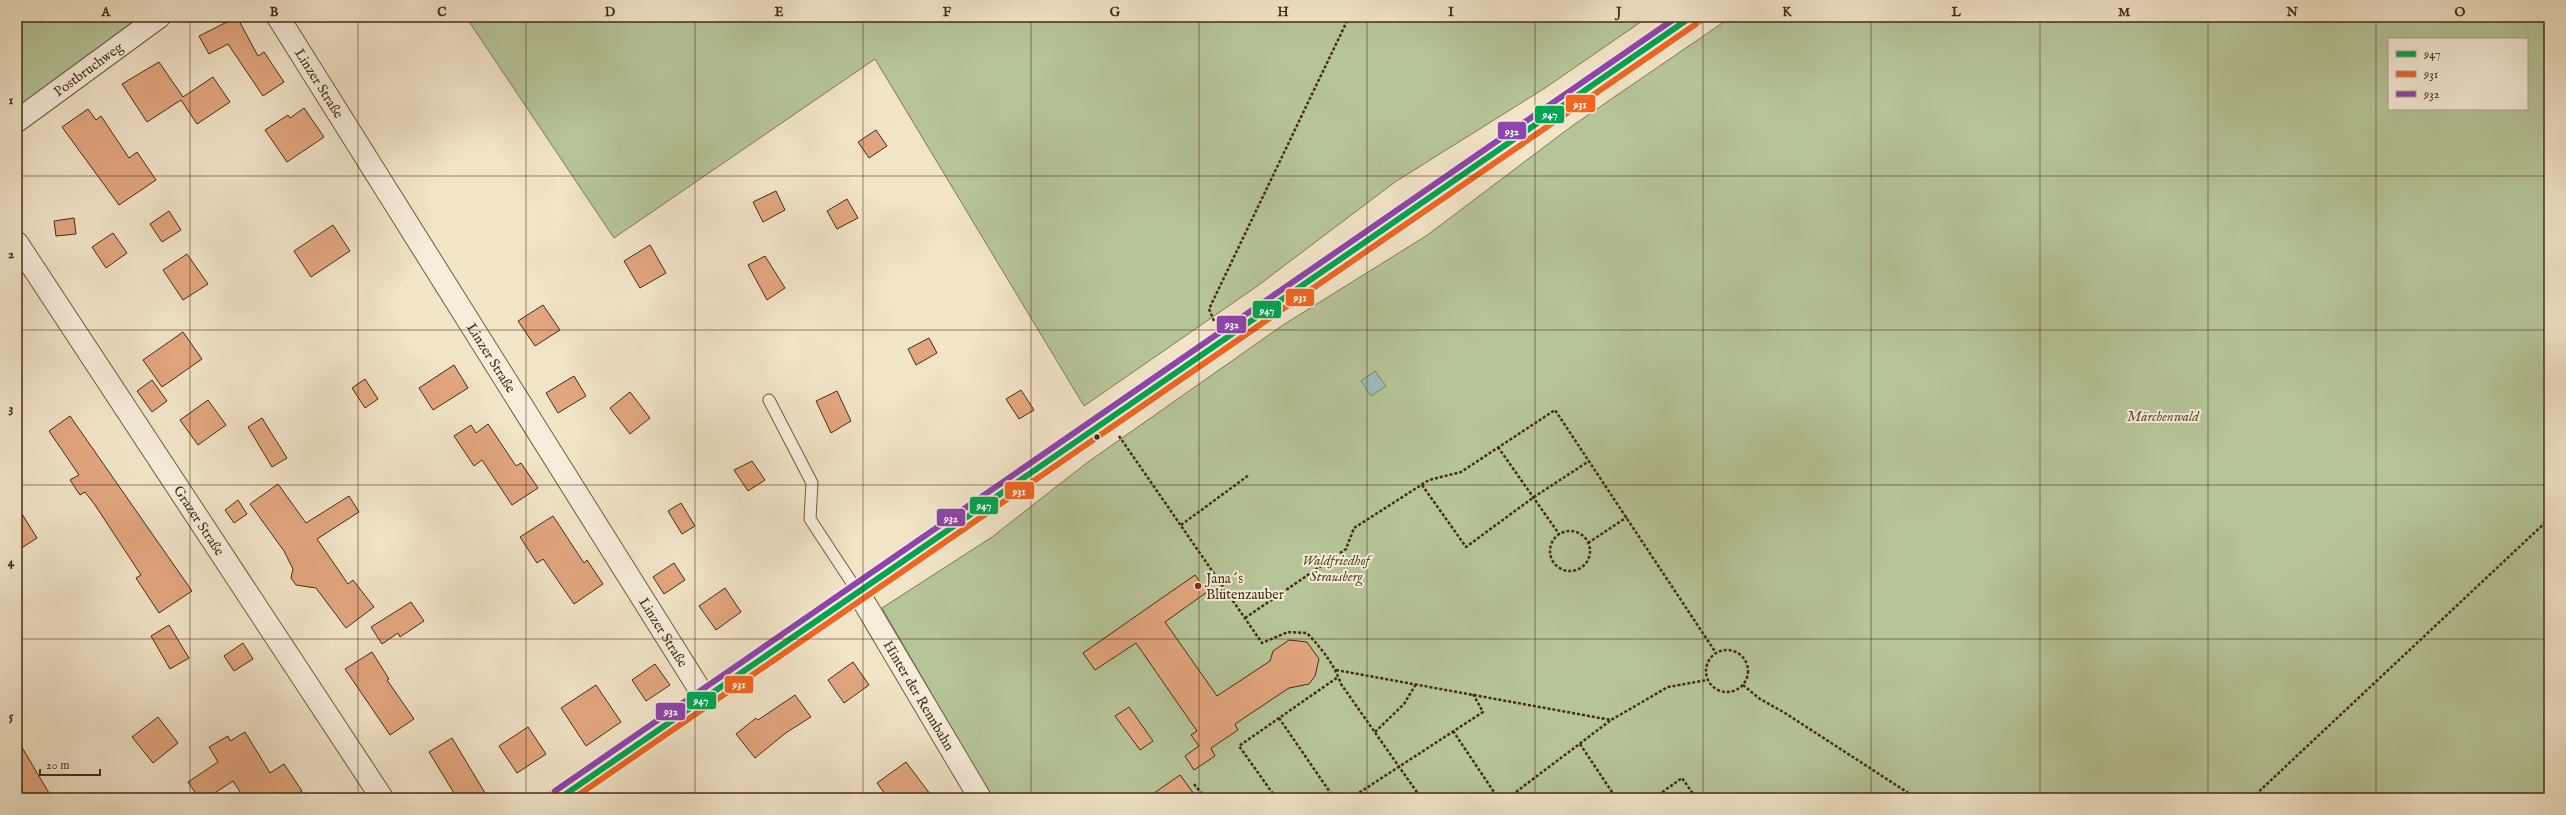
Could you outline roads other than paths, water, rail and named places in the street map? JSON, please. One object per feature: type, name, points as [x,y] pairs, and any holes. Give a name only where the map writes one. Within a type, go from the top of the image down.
[{"type":"street","name":"Postbruchweg","points":[[17,121],[159,17]]},
{"type":"street","name":"Linzer Straße","points":[[278,17],[705,698]]},
{"type":"street","points":[[560,798],[1691,17]]},
{"type":"street","name":"Grazer Straße","points":[[17,243],[382,798]]},
{"type":"street","name":"Hinter der Rennbahn","points":[[858,592],[980,798]]},
{"type":"lane","points":[[769,400],[812,483],[810,519],[858,592]]},
{"type":"water","points":[[1375,371],[1386,386],[1371,396],[1361,381]]},
{"type":"place","name":"Jana´s Blütenzauber","points":[[1198,586]]},
{"type":"park label","name":"Märchenwald","points":[[2163,416]]},
{"type":"park label","name":"Waldfriedhof Strausberg","points":[[1336,568]]}]
